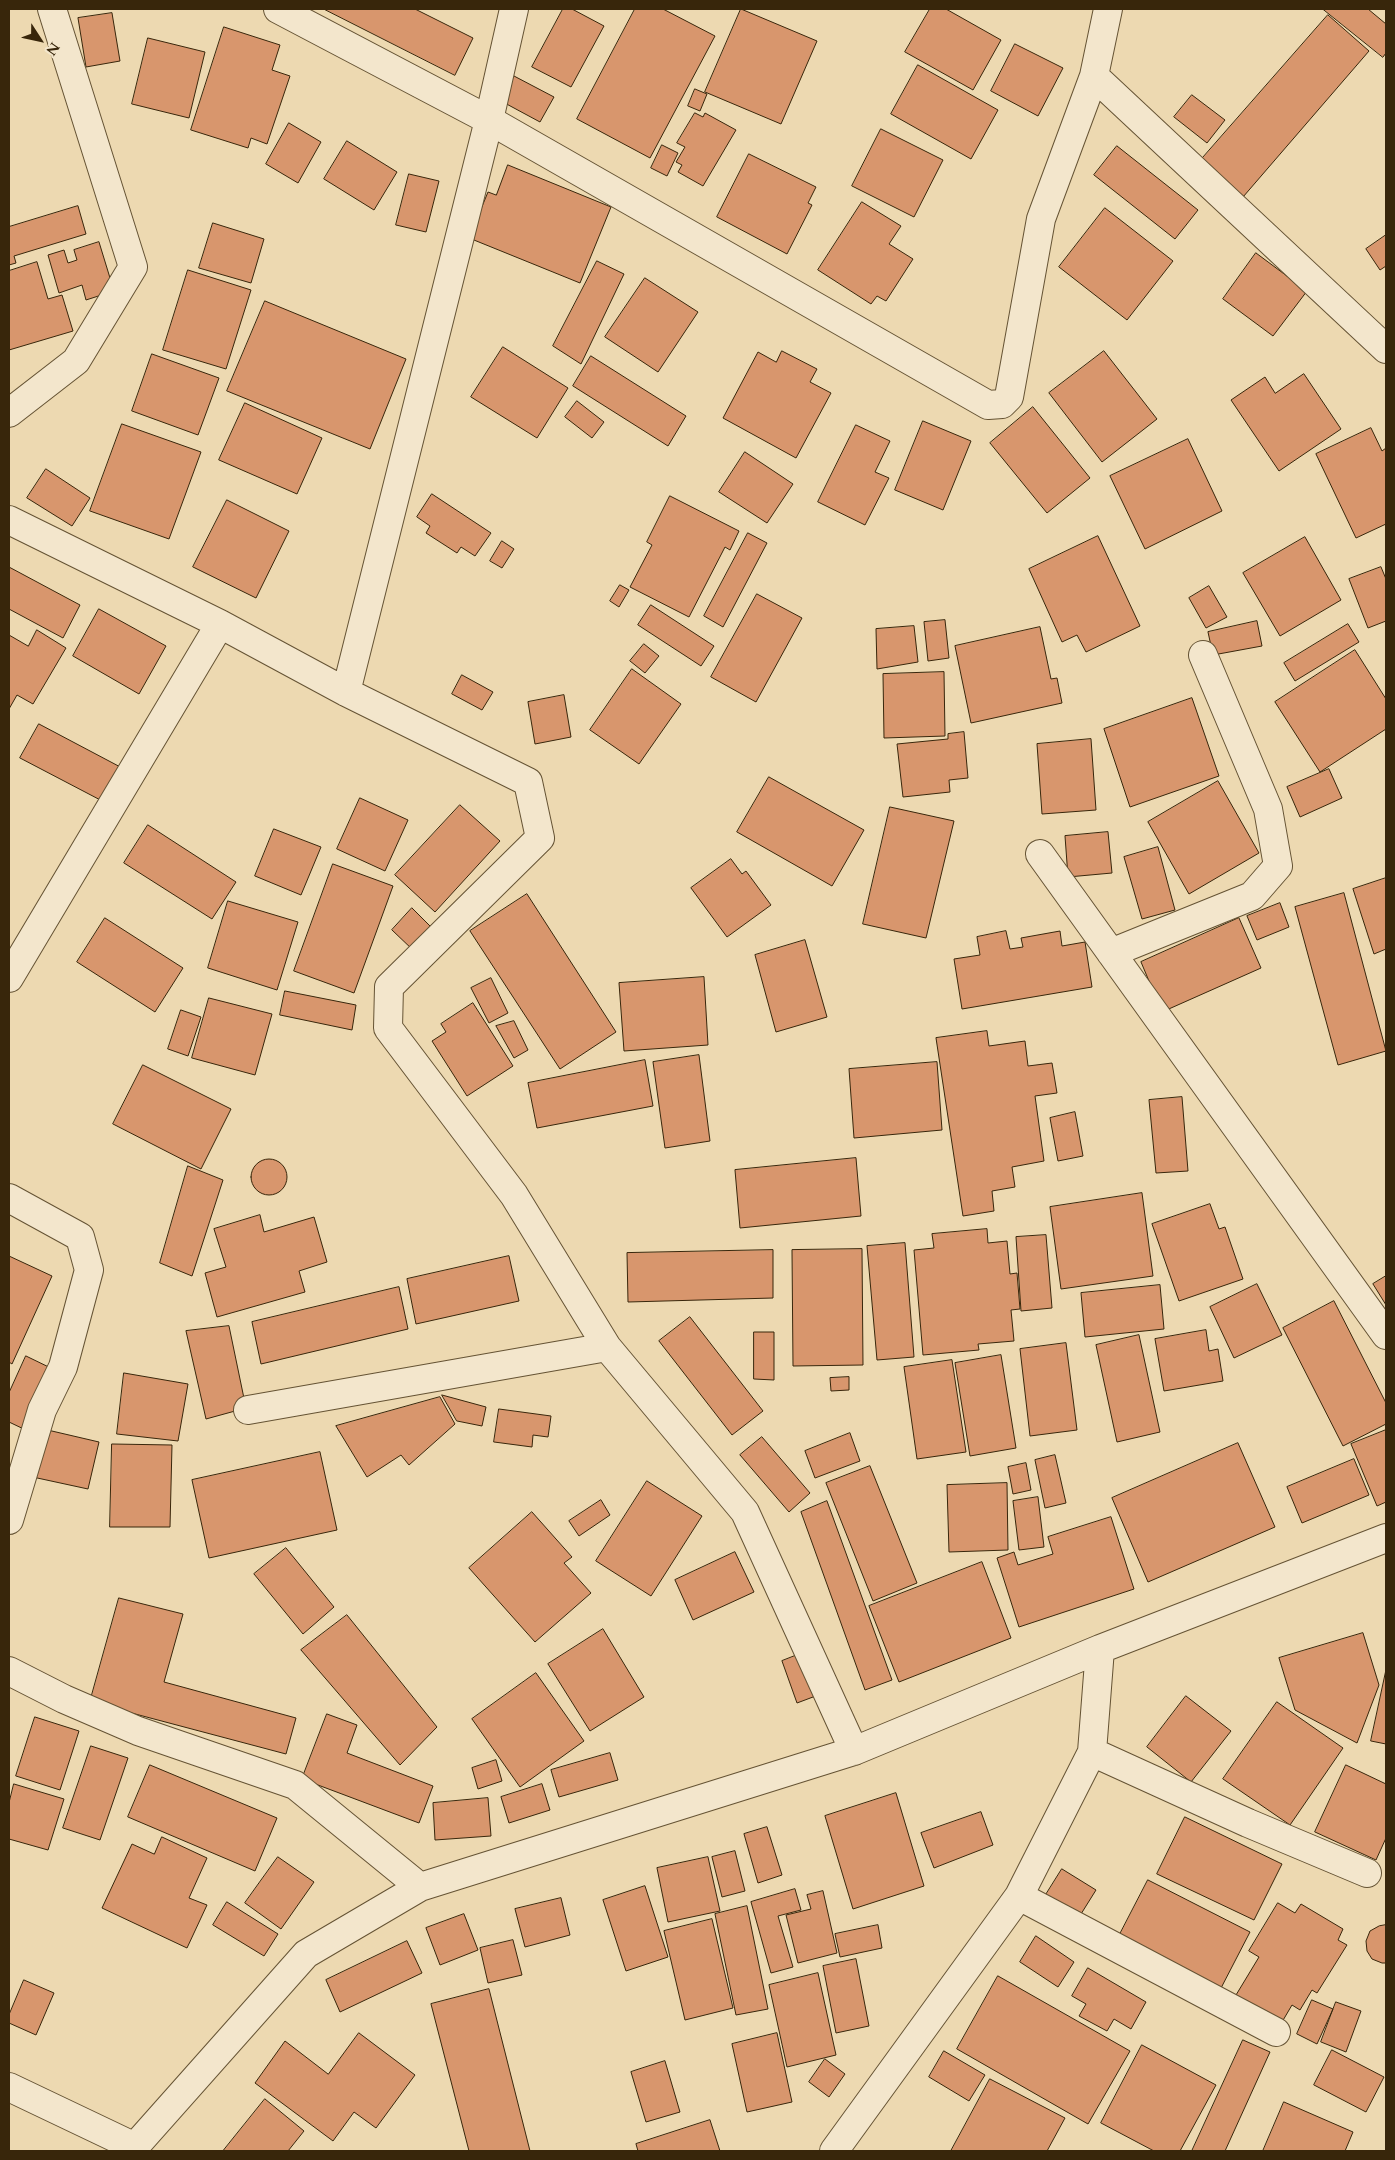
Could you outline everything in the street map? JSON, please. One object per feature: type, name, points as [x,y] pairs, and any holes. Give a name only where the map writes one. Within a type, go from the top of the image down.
[{"type":"street","points":[[9,413],[76,362],[133,268],[52,9]]},
{"type":"street","points":[[278,9],[490,120],[988,405],[1002,404],[1009,397],[1041,219],[1094,76],[1108,9]]},
{"type":"street","points":[[346,692],[490,120],[514,9]]},
{"type":"street","points":[[1094,76],[1384,341]]},
{"type":"street","points":[[9,520],[220,624],[346,692],[528,782],[540,838],[389,987],[388,1028],[514,1195],[606,1347],[744,1512],[854,1751]]},
{"type":"street","points":[[9,978],[220,624]]},
{"type":"street","points":[[1111,953],[1252,896],[1278,866],[1268,809],[1203,655]]},
{"type":"street","points":[[1040,854],[1386,1335]]},
{"type":"street","points":[[9,1198],[80,1237],[89,1270],[63,1367],[42,1410],[9,1520]]},
{"type":"street","points":[[248,1410],[606,1347]]},
{"type":"street","points":[[9,2087],[133,2149],[306,1954],[420,1887],[854,1751],[1100,1649],[1386,1538]]},
{"type":"street","points":[[834,2151],[1019,1896],[1092,1752],[1100,1649]]},
{"type":"street","points":[[9,1671],[64,1699],[138,1730],[296,1785],[420,1887]]},
{"type":"street","points":[[1092,1752],[1248,1824],[1367,1873]]},
{"type":"street","points":[[1019,1896],[1276,2032]]},
{"type":"building","points":[[324,9],[415,9],[473,38],[455,75]]},
{"type":"building","points":[[563,9],[572,9],[604,26],[571,87],[532,67]]},
{"type":"building","points":[[635,9],[663,9],[715,36],[650,158],[577,119]]},
{"type":"building","points":[[741,9],[817,41],[781,124],[705,92]]},
{"type":"building","points":[[930,9],[946,9],[1001,40],[973,90],[905,52]]},
{"type":"building","points":[[1323,9],[1368,9],[1386,24],[1386,53],[1383,57]]},
{"type":"building","points":[[112,13],[120,61],[86,67],[78,18]]},
{"type":"building","points":[[1328,15],[1369,51],[1243,197],[1200,161]]},
{"type":"building","points":[[224,27],[280,45],[272,70],[290,76],[267,144],[251,138],[248,148],[191,130]]},
{"type":"building","points":[[148,38],[205,52],[189,118],[132,104]]},
{"type":"building","points":[[1015,44],[1063,68],[1038,116],[991,91]]},
{"type":"building","points":[[918,65],[998,110],[971,159],[891,114]]},
{"type":"building","points":[[514,76],[554,97],[540,122],[501,101]]},
{"type":"building","points":[[695,89],[707,94],[700,111],[688,106]]},
{"type":"building","points":[[1192,95],[1225,120],[1207,143],[1174,117]]},
{"type":"building","points":[[695,113],[703,117],[705,113],[736,130],[703,186],[678,172],[682,165],[676,162],[685,147],[677,143]]},
{"type":"building","points":[[289,123],[321,142],[298,183],[266,164]]},
{"type":"building","points":[[881,129],[943,160],[914,217],[852,186]]},
{"type":"building","points":[[347,141],[397,172],[374,210],[324,179]]},
{"type":"building","points":[[662,145],[678,153],[667,176],[651,168]]},
{"type":"building","points":[[1117,146],[1198,210],[1175,239],[1094,175]]},
{"type":"building","points":[[749,154],[816,187],[808,203],[812,205],[787,254],[717,217]]},
{"type":"building","points":[[508,165],[611,207],[580,283],[469,238],[488,192],[496,195]]},
{"type":"building","points":[[409,174],[439,181],[426,232],[396,225]]},
{"type":"building","points":[[862,202],[901,226],[889,244],[913,259],[886,301],[877,296],[871,304],[818,270]]},
{"type":"building","points":[[78,206],[86,234],[14,256],[16,263],[9,265],[9,227]]},
{"type":"building","points":[[1105,208],[1173,261],[1127,320],[1059,267]]},
{"type":"building","points":[[213,223],[264,239],[251,283],[199,268]]},
{"type":"building","points":[[1386,235],[1386,266],[1380,270],[1366,249]]},
{"type":"building","points":[[99,242],[114,291],[86,300],[82,285],[59,293],[48,255],[64,250],[68,263],[77,260],[74,250]]},
{"type":"building","points":[[1256,253],[1307,291],[1273,336],[1223,299]]},
{"type":"building","points":[[597,261],[624,274],[581,364],[553,346]]},
{"type":"building","points":[[37,262],[48,299],[62,295],[73,331],[9,350],[9,271]]},
{"type":"building","points":[[188,270],[251,290],[226,369],[163,350]]},
{"type":"building","points":[[645,278],[698,312],[658,372],[605,337]]},
{"type":"building","points":[[265,301],[406,359],[370,449],[227,391]]},
{"type":"building","points":[[503,347],[568,388],[537,438],[471,397]]},
{"type":"building","points":[[782,351],[817,369],[810,382],[831,393],[796,458],[723,418],[758,352],[776,362]]},
{"type":"building","points":[[1104,351],[1157,419],[1102,462],[1049,393]]},
{"type":"building","points":[[152,354],[219,378],[198,435],[132,411]]},
{"type":"building","points":[[591,356],[686,416],[668,446],[573,386]]},
{"type":"building","points":[[1304,374],[1341,429],[1279,471],[1231,400],[1265,377],[1275,393]]},
{"type":"building","points":[[577,401],[604,422],[592,438],[565,417]]},
{"type":"building","points":[[245,403],[322,438],[297,494],[219,460]]},
{"type":"building","points":[[1033,407],[1090,478],[1047,513],[990,443]]},
{"type":"building","points":[[923,421],[971,441],[943,510],[895,490]]},
{"type":"building","points":[[122,424],[201,452],[169,539],[90,511]]},
{"type":"building","points":[[856,425],[890,441],[875,472],[889,478],[865,525],[818,502]]},
{"type":"building","points":[[1371,428],[1382,451],[1386,448],[1386,524],[1356,538],[1316,454]]},
{"type":"building","points":[[1188,439],[1222,511],[1145,549],[1110,476]]},
{"type":"building","points":[[745,452],[793,484],[767,523],[719,492]]},
{"type":"building","points":[[46,469],[90,498],[72,526],[27,498]]},
{"type":"building","points":[[432,494],[491,533],[475,556],[461,547],[457,553],[426,533],[430,526],[417,517]]},
{"type":"building","points":[[670,496],[739,531],[730,550],[725,547],[689,617],[630,587],[652,545],[647,542]]},
{"type":"building","points":[[227,500],[289,531],[256,598],[193,567]]},
{"type":"building","points":[[748,533],[767,543],[723,627],[704,616]]},
{"type":"building","points":[[1098,536],[1140,626],[1086,652],[1077,635],[1062,642],[1029,569]]},
{"type":"building","points":[[1305,537],[1341,600],[1280,636],[1243,573]]},
{"type":"building","points":[[502,541],[514,549],[502,568],[490,561]]},
{"type":"building","points":[[9,567],[80,605],[63,638],[9,609]]},
{"type":"building","points":[[1381,567],[1386,579],[1386,621],[1368,628],[1349,579]]},
{"type":"building","points":[[620,585],[629,590],[619,607],[610,601]]},
{"type":"building","points":[[1209,586],[1227,617],[1206,628],[1189,598]]},
{"type":"building","points":[[757,594],[802,618],[756,702],[711,677]]},
{"type":"building","points":[[651,605],[714,646],[701,666],[638,625]]},
{"type":"building","points":[[99,609],[166,646],[139,694],[73,656]]},
{"type":"building","points":[[945,620],[949,658],[928,661],[924,622]]},
{"type":"building","points":[[1257,621],[1262,646],[1213,655],[1208,632]]},
{"type":"building","points":[[1348,624],[1359,642],[1295,681],[1284,663]]},
{"type":"building","points":[[914,626],[918,662],[877,669],[876,629]]},
{"type":"building","points":[[1040,627],[1051,679],[1057,678],[1062,703],[971,723],[955,646]]},
{"type":"building","points":[[37,630],[66,648],[33,704],[17,695],[9,709],[9,635],[28,646]]},
{"type":"building","points":[[644,644],[659,656],[645,673],[630,661]]},
{"type":"building","points":[[1355,650],[1386,699],[1386,729],[1320,772],[1275,702]]},
{"type":"building","points":[[632,669],[681,704],[639,764],[590,730]]},
{"type":"building","points":[[944,672],[945,736],[884,738],[883,674]]},
{"type":"building","points":[[462,675],[493,692],[482,710],[452,694]]},
{"type":"building","points":[[564,695],[571,737],[535,744],[528,702]]},
{"type":"building","points":[[1192,698],[1219,776],[1130,807],[1104,729]]},
{"type":"building","points":[[39,724],[126,770],[108,804],[20,758]]},
{"type":"building","points":[[964,732],[968,778],[949,780],[950,792],[903,797],[897,744],[948,739],[948,734]]},
{"type":"building","points":[[1091,739],[1096,810],[1042,814],[1037,744]]},
{"type":"building","points":[[1329,769],[1342,798],[1300,817],[1287,787]]},
{"type":"building","points":[[769,777],[864,830],[832,886],[737,832]]},
{"type":"building","points":[[1218,781],[1259,853],[1189,894],[1148,822]]},
{"type":"building","points":[[360,798],[408,820],[385,871],[337,849]]},
{"type":"building","points":[[460,805],[500,841],[435,912],[395,875]]},
{"type":"building","points":[[890,807],[954,821],[926,938],[863,924]]},
{"type":"building","points":[[148,825],[236,882],[212,919],[124,863]]},
{"type":"building","points":[[274,829],[321,847],[301,895],[255,876]]},
{"type":"building","points":[[1108,832],[1112,873],[1068,877],[1065,836]]},
{"type":"building","points":[[1158,847],[1175,910],[1142,919],[1124,857]]},
{"type":"building","points":[[731,859],[742,874],[746,871],[771,905],[727,937],[691,888]]},
{"type":"building","points":[[333,864],[393,886],[354,993],[294,971]]},
{"type":"building","points":[[1386,878],[1386,949],[1374,954],[1353,889]]},
{"type":"building","points":[[1344,893],[1386,1051],[1338,1065],[1295,907]]},
{"type":"building","points":[[527,894],[616,1032],[560,1069],[470,931]]},
{"type":"building","points":[[228,901],[298,922],[277,990],[208,968]]},
{"type":"building","points":[[1280,903],[1289,927],[1257,940],[1247,916]]},
{"type":"building","points":[[412,908],[434,930],[414,951],[392,930]]},
{"type":"building","points":[[105,918],[183,968],[155,1012],[77,962]]},
{"type":"building","points":[[1239,918],[1261,968],[1162,1012],[1141,962]]},
{"type":"building","points":[[1006,931],[1010,949],[1023,947],[1021,938],[1060,931],[1062,946],[1085,942],[1092,987],[962,1009],[954,959],[980,955],[977,937]]},
{"type":"building","points":[[805,940],[827,1017],[776,1032],[755,955]]},
{"type":"building","points":[[704,977],[708,1045],[624,1051],[619,983]]},
{"type":"building","points":[[491,978],[508,1013],[489,1023],[471,988]]},
{"type":"building","points":[[285,991],[356,1005],[352,1030],[280,1015]]},
{"type":"building","points":[[209,998],[272,1014],[255,1075],[192,1058]]},
{"type":"building","points":[[473,1003],[513,1066],[467,1096],[432,1041],[446,1032],[441,1024]]},
{"type":"building","points":[[181,1010],[201,1017],[188,1056],[168,1049]]},
{"type":"building","points":[[514,1021],[528,1050],[514,1058],[496,1026]]},
{"type":"building","points":[[987,1031],[989,1046],[1025,1041],[1028,1066],[1052,1063],[1057,1093],[1035,1096],[1044,1161],[1012,1167],[1015,1187],[992,1191],[994,1211],[963,1216],[936,1038]]},
{"type":"building","points":[[699,1055],[710,1141],[665,1148],[653,1062]]},
{"type":"building","points":[[645,1060],[653,1106],[537,1128],[528,1083]]},
{"type":"building","points":[[937,1062],[942,1130],[854,1138],[849,1069]]},
{"type":"building","points":[[143,1065],[231,1109],[201,1169],[113,1124]]},
{"type":"building","points":[[1182,1097],[1188,1171],[1156,1173],[1149,1100]]},
{"type":"building","points":[[1075,1112],[1083,1156],[1058,1161],[1050,1118]]},
{"type":"building","points":[[856,1158],[861,1216],[740,1228],[735,1170]]},
{"type":"building","points":[[269,1159],[276,1160],[282,1164],[286,1170],[286,1184],[282,1190],[276,1194],[269,1195],[262,1194],[256,1190],[252,1184],[251,1177],[252,1170],[256,1164],[262,1160]]},
{"type":"building","points":[[188,1166],[223,1180],[192,1276],[160,1263]]},
{"type":"building","points":[[1142,1193],[1153,1276],[1061,1289],[1050,1207]]},
{"type":"building","points":[[1210,1204],[1219,1229],[1225,1227],[1243,1279],[1179,1301],[1152,1224]]},
{"type":"building","points":[[260,1215],[264,1232],[314,1217],[327,1262],[299,1271],[305,1292],[217,1317],[205,1273],[226,1267],[214,1229]]},
{"type":"building","points":[[987,1229],[988,1243],[1007,1241],[1010,1274],[1017,1273],[1020,1309],[1011,1310],[1014,1341],[978,1344],[979,1350],[923,1355],[914,1250],[934,1248],[932,1234]]},
{"type":"building","points":[[1046,1235],[1052,1308],[1021,1311],[1016,1237]]},
{"type":"building","points":[[905,1243],[914,1357],[877,1360],[867,1246]]},
{"type":"building","points":[[862,1249],[863,1365],[793,1366],[792,1250]]},
{"type":"building","points":[[773,1250],[773,1298],[628,1302],[627,1253]]},
{"type":"building","points":[[9,1256],[52,1276],[12,1364],[9,1362]]},
{"type":"building","points":[[509,1256],[519,1301],[416,1324],[407,1279]]},
{"type":"building","points":[[1386,1276],[1386,1305],[1373,1284]]},
{"type":"building","points":[[1257,1284],[1282,1335],[1234,1358],[1210,1307]]},
{"type":"building","points":[[1160,1285],[1164,1329],[1085,1337],[1081,1293]]},
{"type":"building","points":[[399,1287],[408,1329],[261,1364],[252,1322]]},
{"type":"building","points":[[1334,1301],[1386,1403],[1386,1424],[1343,1446],[1283,1328]]},
{"type":"building","points":[[690,1317],[763,1411],[732,1435],[659,1341]]},
{"type":"building","points":[[229,1326],[246,1408],[206,1419],[186,1331]]},
{"type":"building","points":[[1206,1330],[1209,1351],[1218,1349],[1223,1381],[1164,1391],[1155,1339]]},
{"type":"building","points":[[754,1332],[774,1332],[774,1380],[754,1379]]},
{"type":"building","points":[[1139,1335],[1160,1432],[1117,1442],[1096,1345]]},
{"type":"building","points":[[1066,1343],[1077,1430],[1030,1436],[1020,1349]]},
{"type":"building","points":[[1001,1355],[1016,1448],[970,1456],[955,1363]]},
{"type":"building","points":[[26,1356],[59,1372],[30,1432],[9,1422],[9,1393]]},
{"type":"building","points":[[952,1360],[966,1452],[917,1459],[904,1367]]},
{"type":"building","points":[[124,1373],[188,1384],[178,1441],[117,1434]]},
{"type":"building","points":[[849,1377],[849,1390],[831,1391],[830,1378]]},
{"type":"building","points":[[442,1395],[486,1407],[482,1426],[457,1421]]},
{"type":"building","points":[[440,1397],[455,1424],[409,1465],[401,1455],[367,1477],[336,1426]]},
{"type":"building","points":[[499,1409],[551,1416],[548,1437],[533,1435],[532,1447],[494,1442]]},
{"type":"building","points":[[39,1428],[99,1442],[88,1489],[28,1476]]},
{"type":"building","points":[[1386,1430],[1386,1502],[1377,1506],[1351,1444]]},
{"type":"building","points":[[850,1433],[860,1461],[815,1478],[805,1451]]},
{"type":"building","points":[[762,1437],[810,1493],[789,1512],[740,1455]]},
{"type":"building","points":[[1238,1443],[1275,1527],[1148,1582],[1112,1498]]},
{"type":"building","points":[[112,1444],[172,1445],[170,1527],[110,1527]]},
{"type":"building","points":[[320,1452],[337,1530],[209,1558],[192,1480]]},
{"type":"building","points":[[1055,1455],[1066,1503],[1045,1508],[1035,1460]]},
{"type":"building","points":[[1354,1459],[1369,1495],[1302,1523],[1287,1487]]},
{"type":"building","points":[[1026,1463],[1031,1490],[1013,1494],[1008,1467]]},
{"type":"building","points":[[870,1466],[917,1583],[873,1601],[826,1483]]},
{"type":"building","points":[[647,1481],[702,1516],[651,1596],[596,1561]]},
{"type":"building","points":[[1007,1483],[1008,1550],[949,1552],[947,1485]]},
{"type":"building","points":[[1038,1497],[1044,1547],[1019,1550],[1013,1501]]},
{"type":"building","points":[[601,1500],[610,1515],[579,1536],[569,1521]]},
{"type":"building","points":[[827,1501],[892,1680],[865,1690],[801,1512]]},
{"type":"building","points":[[532,1512],[572,1557],[564,1563],[591,1593],[535,1642],[469,1568]]},
{"type":"building","points":[[1111,1517],[1134,1589],[1019,1627],[997,1558],[1014,1552],[1018,1565],[1053,1554],[1048,1537]]},
{"type":"building","points":[[286,1548],[334,1607],[303,1634],[254,1574]]},
{"type":"building","points":[[735,1552],[754,1592],[693,1620],[675,1580]]},
{"type":"building","points":[[982,1562],[1011,1638],[899,1682],[869,1606]]},
{"type":"building","points":[[119,1598],[183,1614],[164,1682],[296,1718],[286,1754],[90,1702]]},
{"type":"building","points":[[347,1615],[437,1727],[400,1765],[301,1650]]},
{"type":"building","points":[[603,1629],[644,1697],[590,1731],[548,1664]]},
{"type":"building","points":[[1363,1633],[1379,1685],[1357,1743],[1295,1710],[1279,1658]]},
{"type":"building","points":[[805,1652],[821,1694],[797,1703],[782,1661]]},
{"type":"building","points":[[1386,1670],[1386,1744],[1371,1741]]},
{"type":"building","points":[[536,1673],[584,1741],[520,1787],[472,1719]]},
{"type":"building","points":[[1186,1696],[1231,1731],[1191,1782],[1147,1747]]},
{"type":"building","points":[[1277,1702],[1343,1748],[1290,1825],[1223,1779]]},
{"type":"building","points":[[327,1714],[357,1725],[347,1753],[433,1786],[419,1823],[302,1779]]},
{"type":"building","points":[[35,1717],[79,1731],[60,1790],[16,1776]]},
{"type":"building","points":[[91,1746],[128,1758],[100,1840],[63,1828]]},
{"type":"building","points":[[610,1753],[618,1780],[559,1797],[551,1770]]},
{"type":"building","points":[[496,1760],[502,1781],[478,1789],[472,1768]]},
{"type":"building","points":[[150,1765],[277,1818],[255,1871],[128,1817]]},
{"type":"building","points":[[1346,1765],[1386,1784],[1386,1838],[1376,1860],[1315,1832]]},
{"type":"building","points":[[14,1784],[64,1799],[48,1850],[9,1839],[9,1803]]},
{"type":"building","points":[[542,1784],[550,1810],[509,1823],[501,1797]]},
{"type":"building","points":[[896,1793],[924,1886],[853,1909],[825,1816]]},
{"type":"building","points":[[488,1798],[491,1836],[435,1840],[433,1803]]},
{"type":"building","points":[[981,1812],[993,1845],[934,1868],[921,1833]]},
{"type":"building","points":[[1185,1817],[1282,1864],[1254,1920],[1157,1874]]},
{"type":"building","points":[[767,1827],[782,1875],[758,1883],[744,1834]]},
{"type":"building","points":[[162,1837],[207,1858],[189,1898],[207,1905],[187,1948],[102,1908],[132,1844],[154,1854]]},
{"type":"building","points":[[735,1851],[745,1891],[722,1897],[712,1857]]},
{"type":"building","points":[[278,1857],[314,1882],[281,1929],[245,1903]]},
{"type":"building","points":[[708,1857],[720,1911],[668,1922],[657,1868]]},
{"type":"building","points":[[1062,1869],[1096,1890],[1076,1922],[1042,1901]]},
{"type":"building","points":[[1148,1880],[1250,1932],[1220,1990],[1118,1938]]},
{"type":"building","points":[[645,1886],[668,1957],[626,1971],[603,1900]]},
{"type":"building","points":[[795,1889],[801,1910],[778,1916],[793,1967],[771,1973],[751,1902]]},
{"type":"building","points":[[823,1891],[837,1953],[798,1963],[786,1915],[811,1909],[807,1895]]},
{"type":"building","points":[[561,1898],[570,1935],[525,1947],[515,1909]]},
{"type":"building","points":[[227,1902],[278,1934],[264,1956],[213,1925]]},
{"type":"building","points":[[1278,1903],[1295,1913],[1301,1904],[1343,1929],[1338,1940],[1347,1945],[1317,1993],[1312,1990],[1300,2010],[1292,2005],[1282,2022],[1236,1995],[1259,1957],[1249,1951]]},
{"type":"building","points":[[747,1906],[768,2009],[736,2015],[715,1914]]},
{"type":"building","points":[[464,1914],[478,1950],[440,1965],[426,1928]]},
{"type":"building","points":[[712,1919],[733,2008],[685,2020],[664,1931]]},
{"type":"building","points":[[878,1925],[882,1948],[840,1957],[835,1934]]},
{"type":"building","points":[[1386,1925],[1386,1963],[1382,1963],[1372,1959],[1367,1951],[1366,1941],[1370,1931],[1379,1926]]},
{"type":"building","points":[[1036,1936],[1074,1962],[1058,1987],[1020,1962]]},
{"type":"building","points":[[513,1940],[522,1975],[488,1983],[480,1948]]},
{"type":"building","points":[[407,1941],[422,1973],[340,2012],[326,1980]]},
{"type":"building","points":[[856,1959],[869,2026],[836,2033],[823,1966]]},
{"type":"building","points":[[1088,1968],[1146,2002],[1131,2029],[1114,2019],[1107,2031],[1079,2016],[1086,2004],[1072,1996]]},
{"type":"building","points":[[818,1973],[836,2055],[787,2067],[769,1985]]},
{"type":"building","points":[[998,1976],[1130,2051],[1088,2124],[957,2049]]},
{"type":"building","points":[[24,1980],[54,1993],[36,2035],[9,2023],[9,2015]]},
{"type":"building","points":[[489,1989],[530,2151],[469,2151],[431,2004]]},
{"type":"building","points":[[1312,2000],[1333,2009],[1317,2044],[1297,2034]]},
{"type":"building","points":[[1336,2002],[1361,2011],[1346,2052],[1321,2042]]},
{"type":"building","points":[[359,2033],[415,2075],[376,2128],[354,2112],[333,2141],[255,2083],[285,2041],[328,2074]]},
{"type":"building","points":[[777,2033],[792,2102],[747,2112],[732,2044]]},
{"type":"building","points":[[1243,2040],[1270,2052],[1225,2151],[1192,2151]]},
{"type":"building","points":[[1142,2045],[1216,2085],[1180,2151],[1154,2151],[1101,2123]]},
{"type":"building","points":[[1332,2050],[1384,2077],[1366,2112],[1314,2085]]},
{"type":"building","points":[[944,2051],[985,2075],[969,2101],[929,2077]]},
{"type":"building","points":[[825,2059],[845,2074],[829,2097],[809,2082]]},
{"type":"building","points":[[665,2061],[680,2112],[646,2122],[631,2072]]},
{"type":"building","points":[[990,2079],[1065,2118],[1047,2151],[951,2151]]},
{"type":"building","points":[[265,2099],[304,2131],[288,2151],[224,2150]]},
{"type":"building","points":[[1284,2102],[1353,2132],[1345,2151],[1263,2151]]},
{"type":"building","points":[[710,2120],[720,2151],[638,2151],[636,2144]]}]
